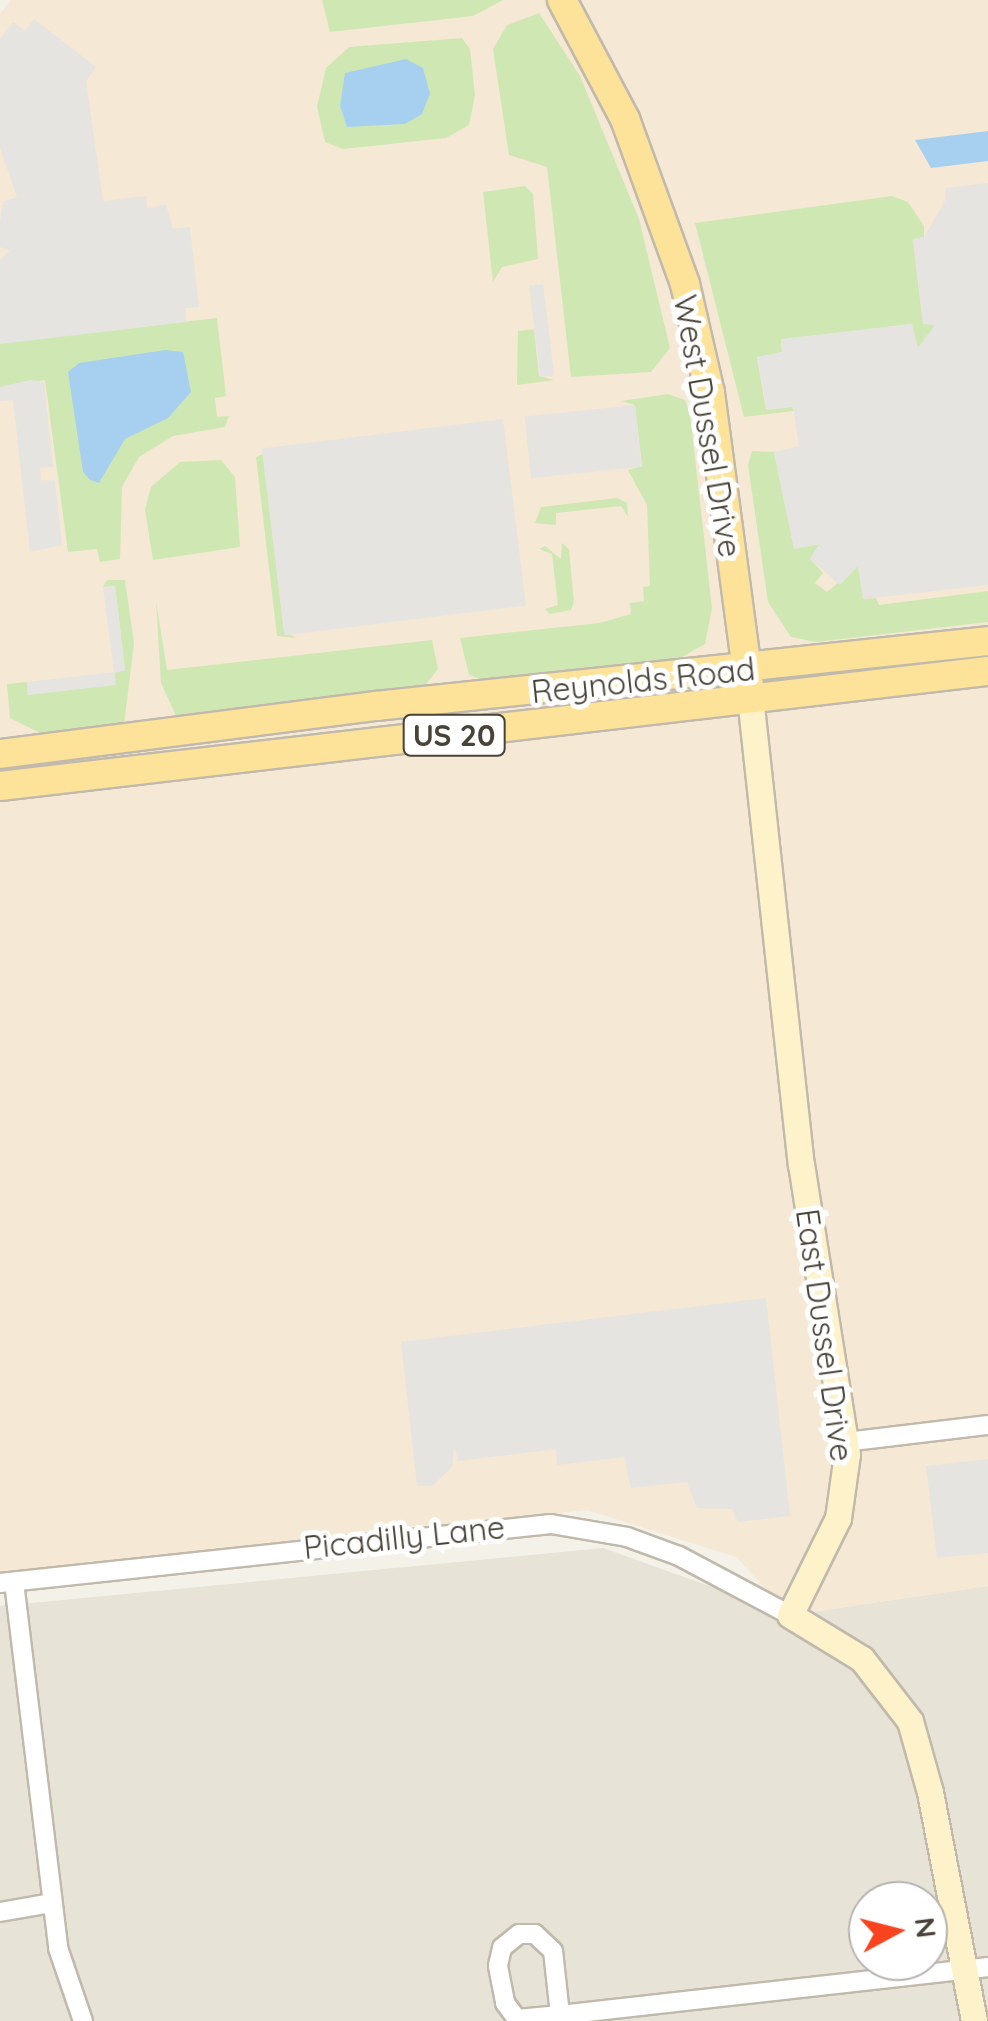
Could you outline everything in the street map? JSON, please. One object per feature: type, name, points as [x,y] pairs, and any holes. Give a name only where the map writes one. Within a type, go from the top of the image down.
[{"type":"main road","name":"West Dussel Drive","points":[[562,0],[625,120],[685,284],[712,409],[748,683]]},
{"type":"main road","name":"Reynolds Road","points":[[0,786],[748,683],[988,641]]},
{"type":"main road","name":"Reynolds Road","points":[[0,754],[388,704],[988,671]]},
{"type":"street","name":"East Dussel Drive","points":[[748,683],[801,1164],[845,1442],[838,1518],[790,1615]]},
{"type":"street","points":[[845,1442],[988,1425]]},
{"type":"street","name":"Picadilly Lane","points":[[7,1582],[551,1524],[627,1537],[679,1556],[790,1615]]},
{"type":"street","points":[[7,1582],[58,1948],[83,2021]]},
{"type":"street","points":[[790,1615],[862,1660],[910,1720],[977,1968],[974,2021]]},
{"type":"street","points":[[0,1912],[52,1903]]},
{"type":"street","points":[[560,2015],[553,1951],[535,1934],[519,1934],[502,1948],[505,2003],[518,2019],[560,2015],[977,1968]]},
{"type":"shaded area","points":[[11,0],[988,0],[988,1586],[790,1615],[736,1557],[587,1510],[0,1572],[0,14]]},
{"type":"shaded area","points":[[34,19],[96,67],[86,81],[103,201],[146,196],[147,208],[166,205],[173,229],[190,227],[199,307],[185,308],[186,322],[0,344],[0,259],[10,251],[0,247],[0,222],[3,202],[17,197],[0,148],[0,39],[13,22],[25,31]]},
{"type":"shaded area","points":[[988,183],[988,585],[863,599],[858,566],[840,585],[810,559],[819,544],[794,549],[774,452],[799,446],[793,407],[767,410],[757,357],[782,352],[781,339],[912,324],[918,348],[935,325],[923,324],[913,239],[924,237],[945,201],[945,188]]},
{"type":"shaded area","points":[[543,284],[554,375],[540,377],[529,286]]},
{"type":"shaded area","points":[[30,380],[44,382],[53,467],[40,468],[41,481],[55,480],[62,545],[30,552],[13,400],[0,401],[0,387]]},
{"type":"shaded area","points":[[635,405],[641,467],[531,478],[525,417]]},
{"type":"shaded area","points":[[503,419],[526,606],[285,635],[262,449]]},
{"type":"shaded area","points":[[115,586],[125,671],[114,672],[103,587]]},
{"type":"shaded area","points":[[114,672],[116,685],[28,695],[27,682]]},
{"type":"shaded area","points":[[766,1298],[790,1516],[738,1522],[732,1509],[697,1508],[687,1482],[631,1488],[624,1457],[557,1465],[556,1449],[459,1461],[454,1447],[452,1467],[432,1486],[417,1486],[401,1342]]},
{"type":"shaded area","points":[[988,1459],[988,1553],[937,1558],[926,1466]]},
{"type":"shaded area","points":[[603,1548],[791,1615],[988,1586],[988,2021],[0,2021],[0,1606]]},
{"type":"green space","points":[[322,0],[503,0],[473,16],[330,32]]},
{"type":"green space","points":[[539,13],[580,76],[639,219],[670,348],[651,372],[571,377],[547,167],[509,155],[493,49],[507,25]]},
{"type":"green space","points":[[462,38],[470,49],[475,95],[469,125],[446,138],[343,149],[325,142],[317,107],[326,68],[349,47]]},
{"type":"green space","points":[[525,186],[533,194],[538,259],[502,267],[493,282],[483,192]]},
{"type":"green space","points":[[892,196],[908,202],[924,226],[924,238],[913,240],[923,323],[936,325],[918,348],[911,324],[781,340],[782,352],[757,358],[766,409],[791,404],[794,411],[744,417],[695,223]]},
{"type":"green space","points":[[217,318],[226,396],[215,398],[217,417],[229,416],[225,427],[173,436],[139,457],[122,487],[120,559],[100,562],[97,549],[68,552],[45,380],[0,387],[0,343]]},
{"type":"green space","points":[[534,329],[539,376],[554,380],[517,385],[518,331]]},
{"type":"green space","points":[[668,394],[685,400],[690,414],[712,608],[705,644],[678,659],[617,671],[489,682],[469,675],[460,638],[599,623],[631,614],[630,603],[644,601],[643,587],[650,586],[647,505],[628,470],[642,466],[635,405],[621,401]]},
{"type":"green space","points":[[752,451],[774,452],[794,548],[820,544],[810,559],[823,573],[815,583],[827,592],[858,566],[864,599],[876,598],[879,605],[988,591],[988,622],[816,642],[791,637],[768,602],[748,465]]},
{"type":"green space","points":[[263,454],[284,632],[297,638],[277,636],[256,457]]},
{"type":"green space","points":[[221,460],[235,477],[240,547],[153,560],[145,510],[151,487],[180,462]]},
{"type":"green space","points":[[617,498],[627,503],[628,517],[621,506],[556,513],[556,525],[535,523],[541,507]]},
{"type":"green space","points":[[562,543],[569,549],[574,602],[571,610],[550,614],[545,609],[558,605],[552,554],[539,549],[545,546],[561,559]]},
{"type":"green space","points":[[107,580],[125,580],[134,643],[124,725],[52,739],[10,718],[7,684],[27,682],[28,695],[125,670],[115,586],[103,587]]},
{"type":"green space","points":[[156,601],[167,670],[432,640],[438,669],[422,689],[176,716],[161,683]]},
{"type":"water","points":[[406,59],[423,68],[430,94],[422,114],[405,124],[347,127],[340,106],[345,73]]},
{"type":"water","points":[[988,131],[988,161],[931,168],[915,140]]},
{"type":"water","points":[[165,350],[183,352],[191,392],[168,418],[125,439],[99,483],[90,480],[83,472],[68,372],[79,363]]}]
